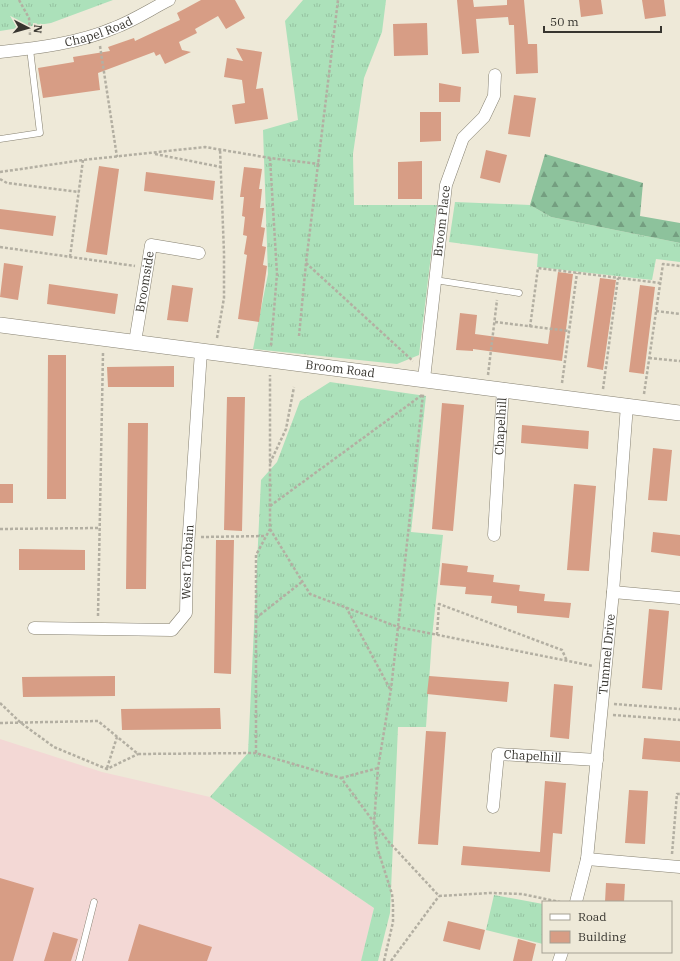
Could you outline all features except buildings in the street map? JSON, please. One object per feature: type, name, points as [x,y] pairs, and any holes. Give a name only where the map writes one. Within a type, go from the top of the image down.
[{"type":"street","name":"Chapel Road","points":[[0,52],[30,49],[98,34],[115,28],[169,0]]},
{"type":"street","name":"Broom Place","points":[[424,375],[446,185],[463,138],[484,117],[494,96],[495,75]]},
{"type":"street","name":"Broomside","points":[[135,342],[151,245],[199,254]]},
{"type":"street","name":"Broom Road","points":[[0,325],[270,360],[424,375],[487,387],[680,413]]},
{"type":"street","name":"West Torbain","points":[[34,628],[172,630],[186,613],[188,537],[208,352]]},
{"type":"street","name":"Chapelhill","points":[[494,535],[503,389]]},
{"type":"street","name":"Tummel Drive","points":[[576,901],[587,859],[613,592],[627,405]]},
{"type":"street","points":[[613,592],[680,598]]},
{"type":"street","name":"Chapelhill","points":[[493,807],[498,754],[597,760]]},
{"type":"street","points":[[587,859],[676,866]]},
{"type":"lane","points":[[0,139],[40,133],[30,49]]},
{"type":"lane","points":[[435,280],[519,293]]},
{"type":"lane","points":[[79,961],[94,902]]},
{"type":"path","points":[[19,0],[29,18],[30,49]]},
{"type":"path","points":[[299,336],[306,263],[338,0]]},
{"type":"path","points":[[98,34],[117,157]]},
{"type":"path","points":[[0,172],[83,160],[205,147],[270,158],[319,164]]},
{"type":"path","points":[[208,352],[224,298],[224,253],[220,149]]},
{"type":"path","points":[[152,153],[221,167]]},
{"type":"path","points":[[256,753],[256,554],[270,529],[270,360],[277,274],[270,158]]},
{"type":"path","points":[[70,257],[83,160]]},
{"type":"path","points":[[0,179],[7,183],[79,192]]},
{"type":"path","points":[[0,247],[148,267]]},
{"type":"path","points":[[306,263],[424,375],[391,690],[378,768],[374,824],[377,847],[392,894],[393,904],[393,922],[384,961]]},
{"type":"path","points":[[642,407],[663,264],[680,266]]},
{"type":"path","points":[[530,327],[538,268],[660,283]]},
{"type":"path","points":[[560,396],[577,273]]},
{"type":"path","points":[[601,402],[618,278]]},
{"type":"path","points":[[487,387],[498,290]]},
{"type":"path","points":[[656,311],[680,314]]},
{"type":"path","points":[[495,322],[569,331]]},
{"type":"path","points":[[98,629],[103,338]]},
{"type":"path","points":[[649,358],[680,361]]},
{"type":"path","points":[[270,463],[286,429],[294,387]]},
{"type":"path","points":[[270,506],[423,395]]},
{"type":"path","points":[[0,528],[100,528]]},
{"type":"path","points":[[270,529],[310,594],[398,627],[606,669]]},
{"type":"path","points":[[188,537],[266,536]]},
{"type":"path","points":[[256,618],[303,581]]},
{"type":"path","points":[[438,635],[439,604],[562,650],[567,661]]},
{"type":"path","points":[[345,607],[391,690]]},
{"type":"path","points":[[0,703],[21,723],[54,747],[107,768],[138,754],[256,753],[342,778],[378,768]]},
{"type":"path","points":[[601,709],[680,709]]},
{"type":"path","points":[[601,709],[680,720]]},
{"type":"path","points":[[0,723],[98,721],[138,754]]},
{"type":"path","points":[[107,768],[118,737]]},
{"type":"path","points":[[342,778],[374,824],[439,896]]},
{"type":"path","points":[[676,866],[677,794],[680,794]]},
{"type":"path","points":[[439,896],[490,893],[522,894],[555,901]]},
{"type":"path","points":[[391,961],[439,896]]},
{"type":"shaded area","points":[[0,739],[102,772],[210,797],[374,908],[361,961],[0,961]]},
{"type":"green space","points":[[0,0],[113,0],[51,23],[0,31]]},
{"type":"green space","points":[[303,0],[386,0],[382,32],[364,78],[353,154],[354,205],[437,205],[419,355],[397,364],[253,349],[268,274],[263,130],[298,120],[285,21]]},
{"type":"green space","points":[[545,154],[643,183],[640,216],[680,223],[680,243],[551,217],[530,205]]},
{"type":"green space","points":[[455,202],[530,205],[551,217],[680,243],[680,262],[656,259],[652,280],[537,267],[538,254],[449,242]]},
{"type":"green space","points":[[330,382],[426,396],[411,532],[443,535],[432,637],[426,727],[398,727],[390,913],[378,961],[361,961],[374,908],[210,797],[248,753],[261,480],[277,462],[300,401]]},
{"type":"green space","points":[[494,895],[542,904],[542,944],[486,930]]}]
